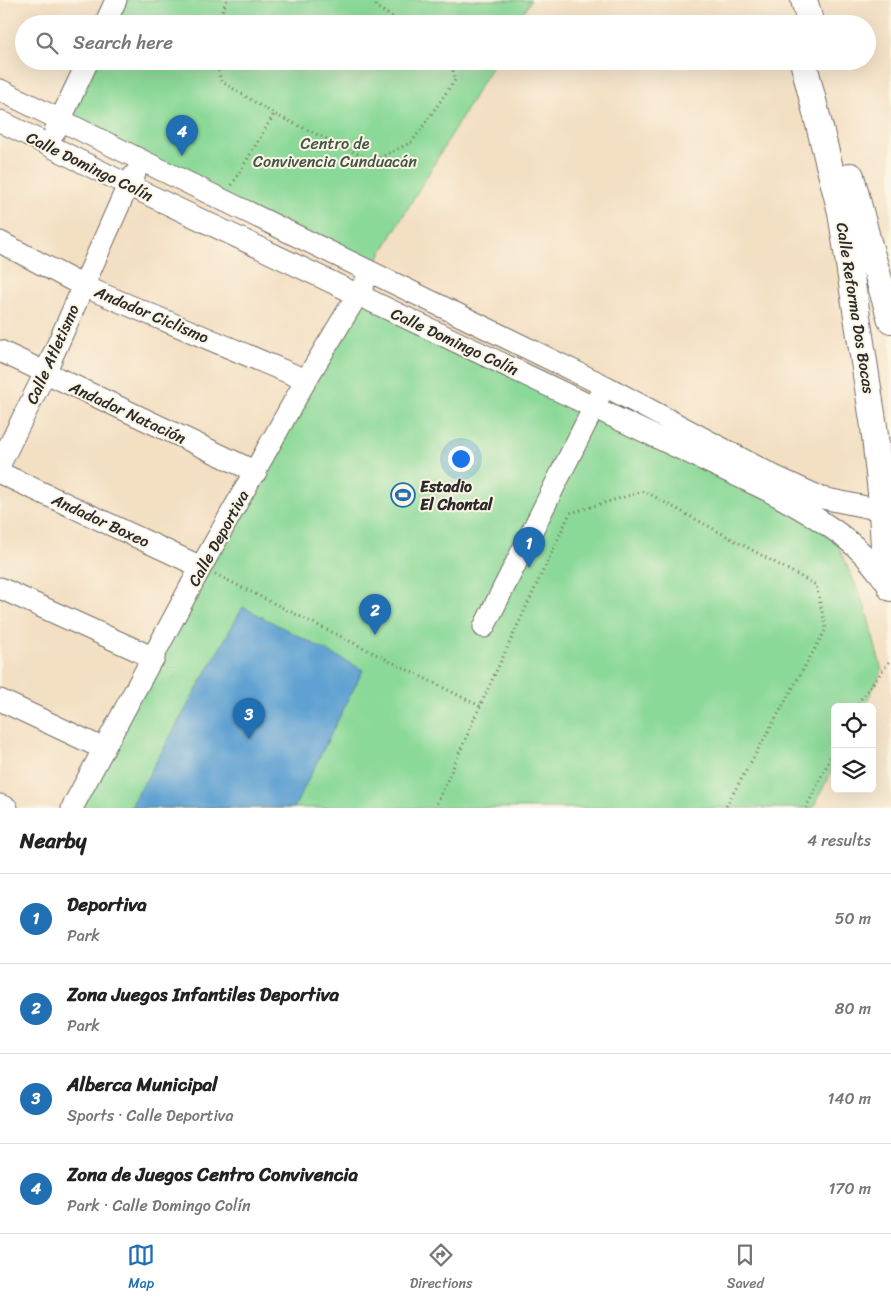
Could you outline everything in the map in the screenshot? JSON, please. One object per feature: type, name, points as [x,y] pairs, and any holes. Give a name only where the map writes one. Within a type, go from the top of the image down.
[{"type":"main road","points":[[788,0],[792,15]]},
{"type":"main road","points":[[804,0],[808,15]]},
{"type":"main road","name":"Calle Reforma Dos Bocas","points":[[806,70],[841,212],[886,509],[885,565],[891,588]]},
{"type":"main road","name":"Calle Reforma Dos Bocas","points":[[822,70],[868,242],[891,320]]},
{"type":"street","points":[[109,15],[116,0]]},
{"type":"street","points":[[48,145],[84,70]]},
{"type":"street","name":"Calle Domingo Colín","points":[[0,90],[605,386],[774,476],[822,498],[886,509]]},
{"type":"street","name":"Calle Domingo Colín","points":[[0,121],[358,296],[767,490],[814,516],[864,555],[891,588]]},
{"type":"street","name":"Calle Atletismo","points":[[0,464],[45,373],[128,185],[143,161]]},
{"type":"street","name":"Andador Ciclismo","points":[[0,242],[83,286],[306,380]]},
{"type":"street","name":"Calle Deportiva","points":[[72,808],[202,567],[306,380],[358,296],[370,272]]},
{"type":"street","name":"Andador Natación","points":[[0,351],[256,472]]},
{"type":"street","points":[[484,627],[605,386]]},
{"type":"street","name":"Andador Boxeo","points":[[0,473],[202,567]]},
{"type":"street","points":[[0,588],[154,658]]},
{"type":"street","points":[[0,700],[104,749]]},
{"type":"street","points":[[0,805],[7,808]]},
{"type":"path","points":[[220,15],[227,0]]},
{"type":"path","points":[[377,0],[376,7],[389,15]]},
{"type":"path","points":[[218,70],[221,81],[274,114],[373,161],[412,142],[455,80],[453,70]]},
{"type":"path","points":[[222,200],[274,114]]},
{"type":"path","points":[[435,808],[480,706],[570,514],[644,492],[816,585],[826,629],[725,808]]},
{"type":"path","points":[[202,567],[480,706]]},
{"type":"path","points":[[858,703],[891,659]]},
{"type":"path","points":[[806,808],[831,756]]},
{"type":"green space","points":[[124,0],[531,0],[522,15],[116,15]]},
{"type":"green space","name":"Centro de Convivencia Cunduacán","points":[[87,70],[490,70],[370,272],[61,119]]},
{"type":"green space","points":[[358,296],[831,529],[865,607],[882,671],[866,703],[831,703],[831,772],[813,808],[78,808]]},
{"type":"water","points":[[243,607],[363,670],[294,808],[130,808]]},
{"type":"place","name":"Zona de Juegos Centro Convivencia","points":[[182,156]]},
{"type":"place","name":"Estadio El Chontal","points":[[403,495]]},
{"type":"place","name":"Deportiva","points":[[529,568]]},
{"type":"place","name":"Zona Juegos Infantiles Deportiva","points":[[375,635]]},
{"type":"place","name":"Alberca Municipal","points":[[249,739]]}]
